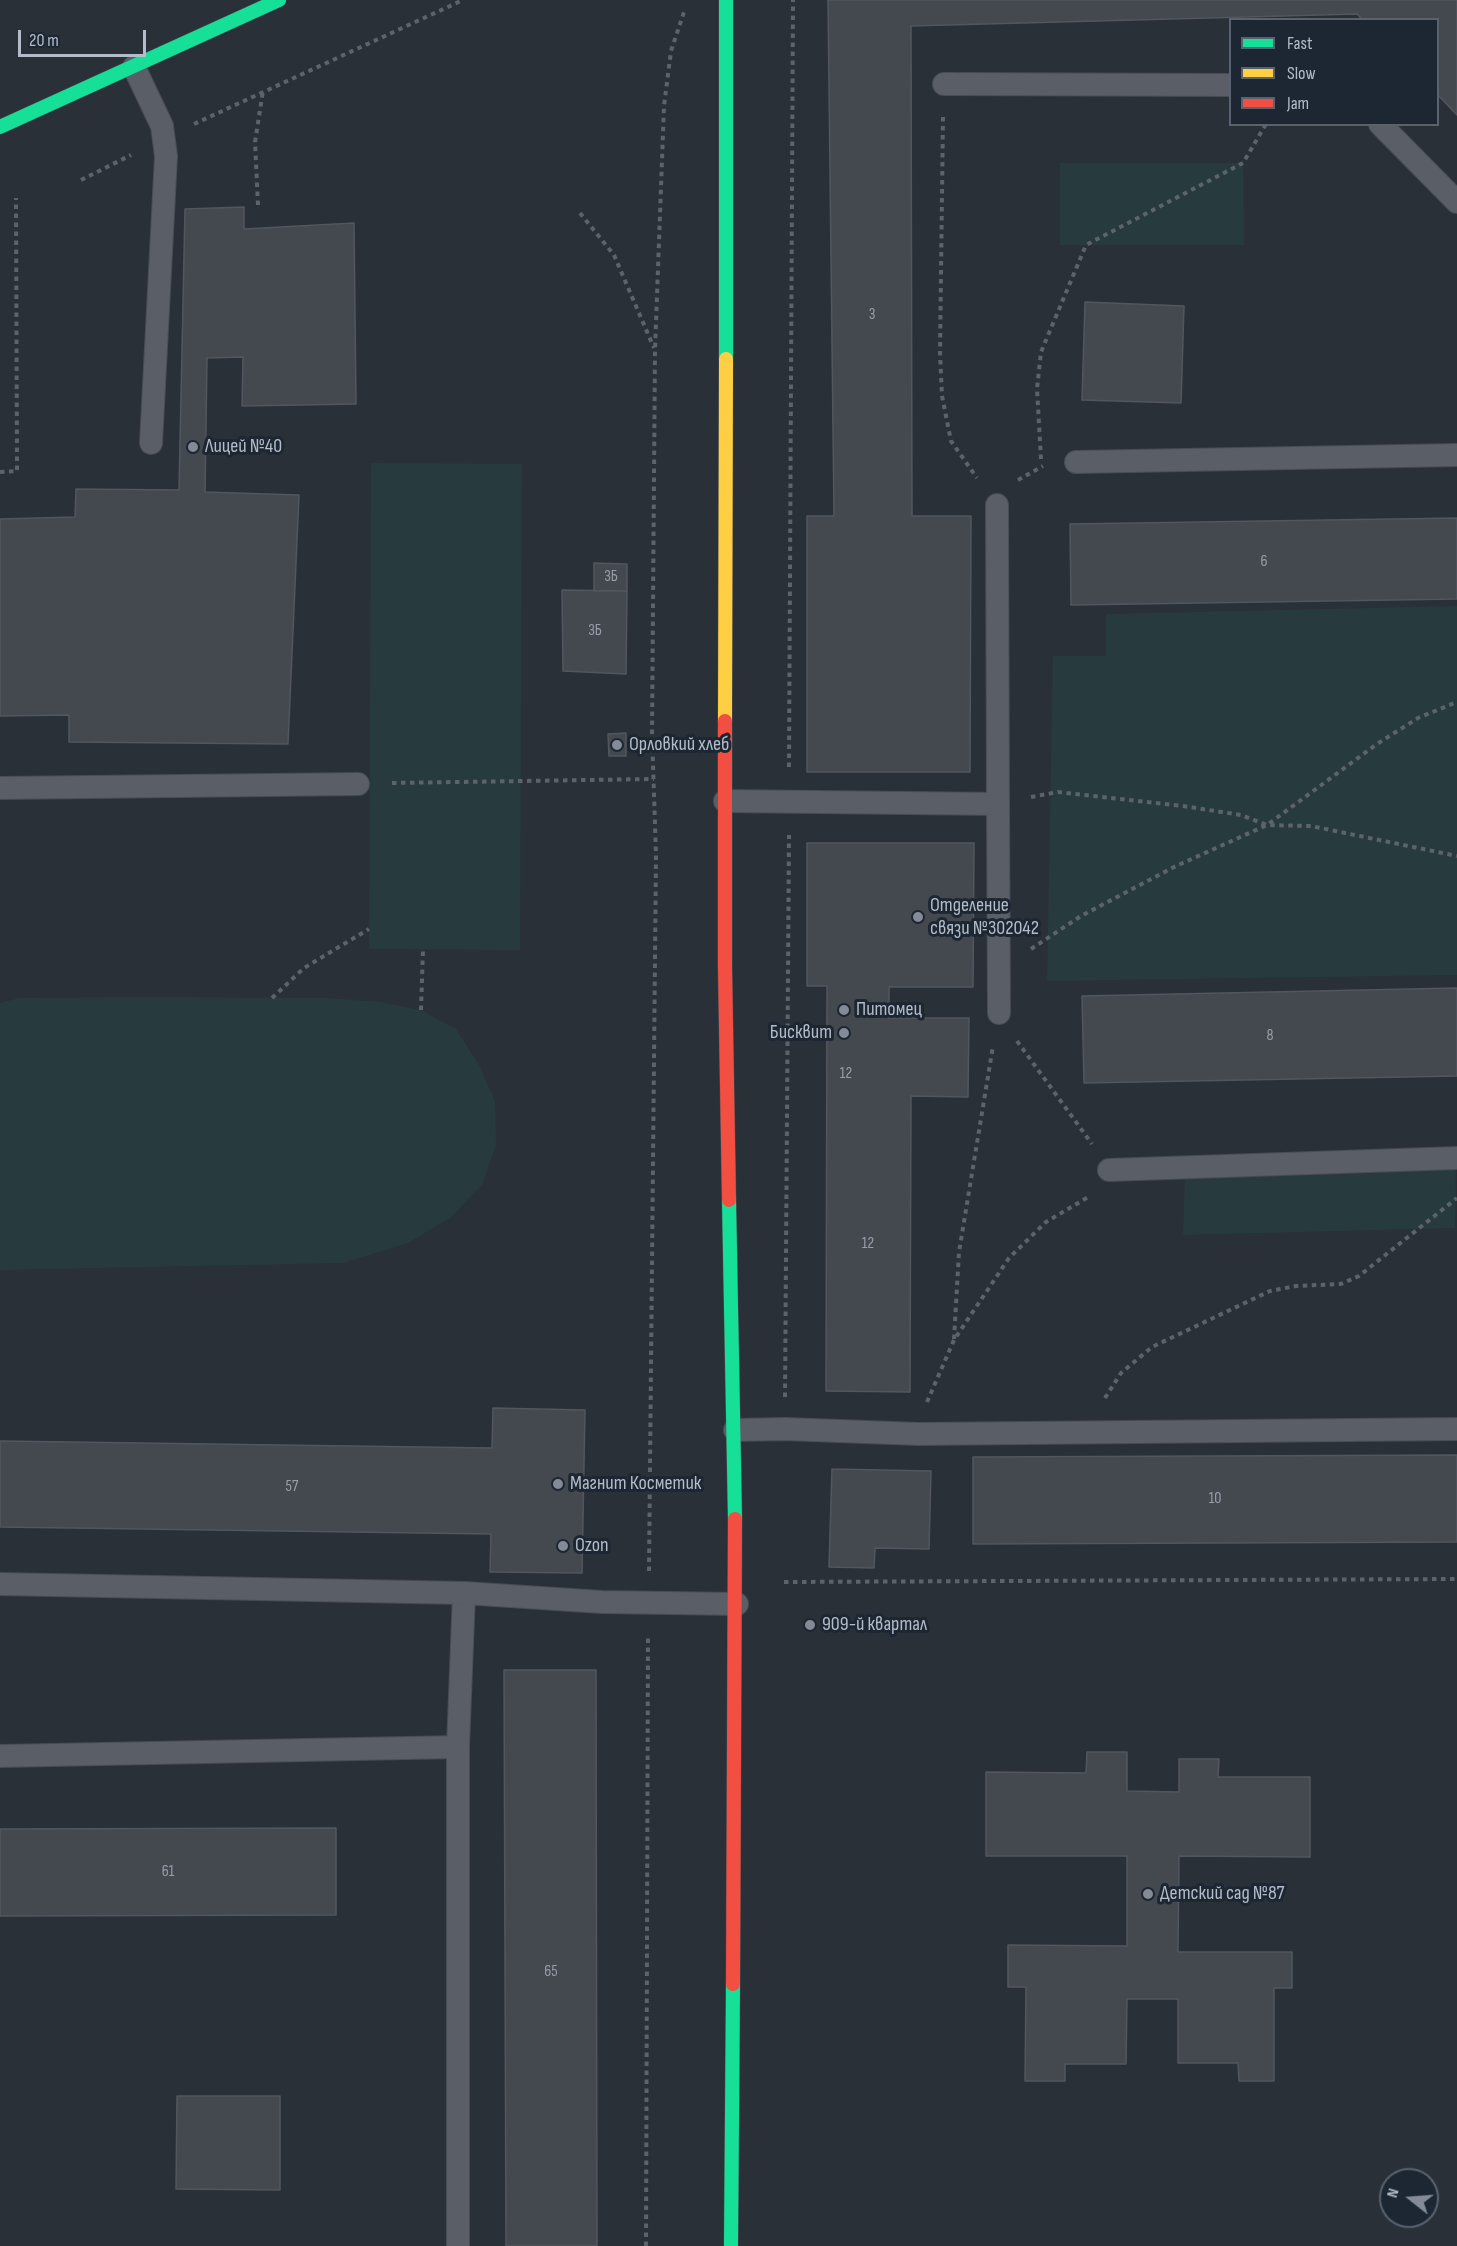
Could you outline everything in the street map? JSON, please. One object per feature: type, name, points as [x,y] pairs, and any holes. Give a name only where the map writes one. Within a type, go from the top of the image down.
[{"type":"street","points":[[0,127],[279,0]]},
{"type":"street","points":[[726,0],[725,978],[737,1604],[731,2246]]},
{"type":"lane","points":[[134,67],[162,126],[166,156],[151,443]]},
{"type":"lane","points":[[944,84],[1229,85]]},
{"type":"lane","points":[[1382,126],[1457,202]]},
{"type":"lane","points":[[1076,462],[1457,454]]},
{"type":"lane","points":[[997,505],[999,1013]]},
{"type":"lane","points":[[0,788],[358,784]]},
{"type":"lane","points":[[725,801],[998,804]]},
{"type":"lane","points":[[1109,1170],[1457,1158]]},
{"type":"lane","points":[[735,1430],[785,1429],[919,1434],[1096,1434],[1457,1429]]},
{"type":"lane","points":[[0,1584],[464,1593],[737,1604]]},
{"type":"lane","points":[[458,2246],[458,1747],[464,1593]]},
{"type":"lane","points":[[0,1756],[458,1747]]},
{"type":"path","points":[[81,180],[264,91],[463,0]]},
{"type":"path","points":[[646,2246],[648,1602],[656,855],[654,779],[655,350],[664,106],[671,51],[688,0]]},
{"type":"path","points":[[785,1429],[792,0]]},
{"type":"path","points":[[944,84],[940,352],[942,396],[951,441],[997,505],[1012,483],[1042,466],[1076,462]]},
{"type":"path","points":[[258,205],[255,142],[264,91]]},
{"type":"path","points":[[1042,466],[1037,389],[1041,352],[1086,245],[1243,163],[1265,126]]},
{"type":"path","points":[[0,472],[17,471],[16,198]]},
{"type":"path","points":[[580,213],[614,255],[655,350]]},
{"type":"path","points":[[999,966],[1039,945],[1081,916],[1174,867],[1267,825],[1377,744],[1418,718],[1457,702]]},
{"type":"path","points":[[358,784],[654,779]]},
{"type":"path","points":[[998,804],[1059,792],[1241,815],[1267,825],[1311,826],[1457,856]]},
{"type":"path","points":[[272,998],[304,968],[369,928]]},
{"type":"path","points":[[421,1010],[423,950]]},
{"type":"path","points":[[919,1434],[930,1392],[954,1340],[1009,1258],[1046,1222],[1094,1194],[1109,1170],[1033,1067],[999,1013]]},
{"type":"path","points":[[954,1340],[959,1252],[999,1013]]},
{"type":"path","points":[[1096,1434],[1107,1394],[1121,1373],[1152,1347],[1270,1291],[1296,1286],[1341,1284],[1359,1276],[1457,1198]]},
{"type":"path","points":[[784,1582],[1457,1579]]},
{"type":"green space","points":[[1060,163],[1243,163],[1244,245],[1060,245]]},
{"type":"green space","points":[[371,463],[522,464],[520,950],[369,949]]},
{"type":"green space","points":[[1457,606],[1457,975],[1047,981],[1053,656],[1106,656],[1106,614]]},
{"type":"green space","points":[[19,998],[329,998],[380,1002],[421,1010],[456,1029],[479,1065],[495,1101],[496,1145],[482,1185],[450,1218],[408,1243],[343,1263],[0,1270],[0,1003]]},
{"type":"green space","points":[[1456,1168],[1455,1228],[1183,1235],[1185,1175]]},
{"type":"building","points":[[828,0],[1457,0],[1457,115],[1439,96],[1439,18],[1361,18],[1357,14],[911,26],[912,516],[971,516],[970,772],[807,772],[807,516],[834,516]]},
{"type":"building","name":"Лицей №40","points":[[244,207],[244,229],[354,223],[356,404],[242,406],[243,357],[207,358],[205,492],[299,495],[288,744],[69,742],[69,715],[0,716],[0,519],[75,517],[76,489],[179,490],[185,209]]},
{"type":"building","points":[[1085,302],[1184,306],[1181,403],[1082,400]]},
{"type":"building","points":[[1457,518],[1457,599],[1071,605],[1070,524]]},
{"type":"building","points":[[594,563],[627,564],[627,591],[594,591]]},
{"type":"building","points":[[562,590],[627,591],[626,674],[563,671]]},
{"type":"building","name":"Орловкий хлеб","points":[[626,733],[626,756],[609,756],[608,734]]},
{"type":"building","points":[[807,843],[974,843],[973,987],[889,987],[889,1018],[969,1018],[968,1097],[911,1096],[910,1392],[826,1391],[827,986],[807,986]]},
{"type":"building","points":[[1457,988],[1457,1076],[1084,1083],[1082,996]]},
{"type":"building","points":[[493,1408],[585,1410],[582,1573],[490,1572],[491,1534],[0,1527],[0,1441],[492,1448]]},
{"type":"building","points":[[1457,1455],[1457,1542],[973,1544],[973,1457]]},
{"type":"building","points":[[832,1469],[931,1471],[929,1549],[875,1548],[874,1568],[829,1567]]},
{"type":"building","points":[[504,1670],[596,1670],[597,2246],[506,2246]]},
{"type":"building","points":[[1087,1752],[1127,1752],[1127,1791],[1179,1792],[1179,1759],[1219,1759],[1218,1777],[1310,1777],[1310,1857],[1179,1856],[1178,1952],[1292,1952],[1292,1988],[1274,1988],[1274,2081],[1239,2081],[1238,2063],[1178,2063],[1178,1999],[1127,1999],[1126,2064],[1065,2064],[1065,2081],[1025,2081],[1026,1987],[1008,1987],[1008,1945],[1127,1946],[1127,1856],[986,1856],[986,1772],[1086,1773]]},
{"type":"building","points":[[336,1828],[336,1915],[0,1916],[0,1829]]},
{"type":"building","points":[[177,2096],[280,2096],[280,2190],[176,2189]]},
{"type":"traffic: fast","points":[[0,127],[279,0]]},
{"type":"traffic: fast","points":[[726,0],[726,359]]},
{"type":"traffic: fast","points":[[729,1200],[735,1519]]},
{"type":"traffic: fast","points":[[731,2246],[733,1984]]},
{"type":"traffic: slow","points":[[725,721],[726,359]]},
{"type":"traffic: jam","points":[[725,721],[725,967],[729,1200]]},
{"type":"traffic: jam","points":[[733,1984],[735,1519]]},
{"type":"place","name":"Лицей №40","points":[[193,447]]},
{"type":"place","name":"Орловкий хлеб","points":[[617,745]]},
{"type":"place","name":"Отделение связи №302042","points":[[918,917]]},
{"type":"place","name":"Питомец","points":[[844,1010]]},
{"type":"place","name":"Бисквит","points":[[844,1033]]},
{"type":"place","name":"Магнит Косметик","points":[[558,1484]]},
{"type":"place","name":"Ozon","points":[[563,1546]]},
{"type":"place","name":"909-й квартал","points":[[810,1625]]},
{"type":"place","name":"Детский сад №87","points":[[1148,1894]]}]
